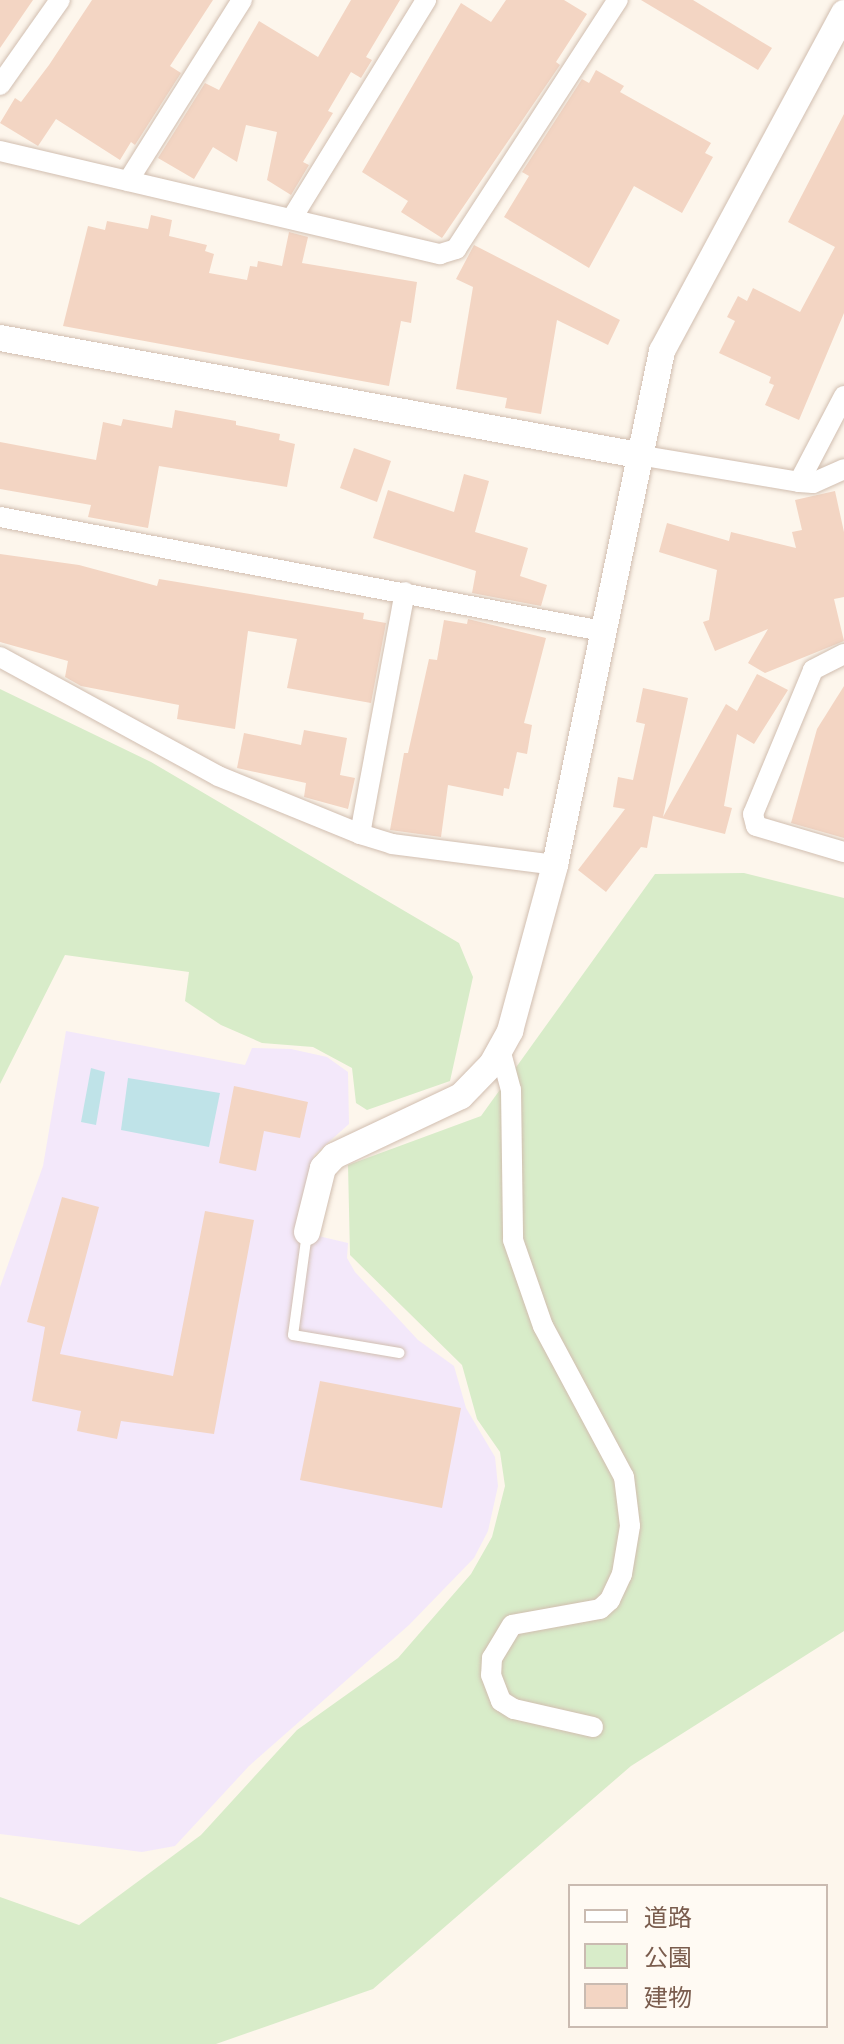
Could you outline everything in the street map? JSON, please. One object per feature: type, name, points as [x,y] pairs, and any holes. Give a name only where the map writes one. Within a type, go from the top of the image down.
[{"type":"street","points":[[0,85],[60,0]]},
{"type":"street","points":[[128,181],[242,0]]},
{"type":"street","points":[[292,218],[426,0]]},
{"type":"street","points":[[1,157],[128,181],[440,254],[456,249],[618,0]]},
{"type":"street","points":[[307,1232],[323,1168],[334,1156],[461,1096],[500,1049],[516,1017],[555,865],[662,351],[844,11],[829,0]]},
{"type":"street","points":[[0,338],[799,482],[813,483],[844,469]]},
{"type":"street","points":[[799,482],[844,396]]},
{"type":"street","points":[[0,517],[602,631]]},
{"type":"street","points":[[360,834],[405,592]]},
{"type":"street","points":[[844,654],[813,670],[753,814],[756,826],[844,852]]},
{"type":"street","points":[[0,657],[218,776],[360,834],[392,844],[555,865]]},
{"type":"street","points":[[500,1049],[511,1090],[513,1240],[543,1326],[624,1477],[630,1526],[622,1574],[610,1600],[600,1609],[512,1625],[492,1658],[491,1675],[501,1701],[514,1709],[593,1727]]},
{"type":"lane","points":[[307,1232],[293,1335],[399,1353]]},
{"type":"shaded area","points":[[66,1031],[245,1065],[252,1048],[291,1049],[327,1057],[348,1072],[349,1124],[314,1155],[297,1231],[348,1243],[347,1258],[355,1272],[418,1340],[454,1366],[466,1408],[495,1457],[498,1486],[488,1531],[474,1558],[409,1625],[249,1766],[175,1846],[142,1852],[0,1834],[0,1287],[43,1166]]},
{"type":"green space","points":[[0,689],[151,762],[459,943],[473,977],[450,1081],[367,1110],[356,1103],[352,1068],[313,1047],[262,1043],[221,1025],[185,1001],[189,972],[65,955],[0,1084]]},
{"type":"green space","points":[[744,873],[844,898],[844,1631],[631,1766],[373,1989],[216,2044],[0,2044],[0,1897],[79,1925],[201,1835],[297,1730],[398,1658],[471,1574],[492,1537],[505,1486],[500,1452],[477,1419],[462,1365],[350,1255],[348,1165],[481,1116],[655,874]]},
{"type":"water","points":[[91,1068],[105,1072],[96,1125],[81,1122]]},
{"type":"water","points":[[128,1078],[220,1093],[209,1147],[121,1130]]},
{"type":"building","points":[[0,0],[33,0],[0,48]]},
{"type":"building","points":[[92,0],[213,0],[170,66],[181,73],[135,145],[131,142],[120,160],[56,119],[38,146],[0,123],[15,98],[21,102],[49,65]]},
{"type":"building","points":[[351,0],[400,0],[366,57],[372,60],[361,78],[351,72],[328,111],[333,113],[303,162],[309,165],[291,195],[267,180],[277,132],[246,125],[237,162],[213,147],[194,179],[158,158],[205,83],[219,90],[259,21],[318,57]]},
{"type":"building","points":[[506,0],[564,0],[587,14],[556,62],[560,65],[442,238],[401,212],[408,201],[362,172],[461,3],[491,22]]},
{"type":"building","points":[[641,0],[693,0],[772,48],[758,70]]},
{"type":"building","points":[[596,70],[624,86],[620,92],[711,143],[705,153],[713,157],[682,213],[634,186],[589,268],[504,217],[529,176],[522,172],[582,79],[589,83]]},
{"type":"building","points":[[844,114],[844,313],[799,420],[765,405],[774,385],[769,383],[771,377],[719,353],[735,321],[727,317],[738,296],[747,301],[753,288],[800,312],[835,247],[788,222]]},
{"type":"building","points":[[151,215],[172,220],[169,236],[207,245],[205,251],[214,254],[209,273],[247,280],[250,266],[257,267],[258,261],[282,266],[289,232],[308,237],[302,263],[417,282],[411,323],[401,321],[389,386],[63,326],[88,226],[105,230],[107,221],[148,229]]},
{"type":"building","points":[[474,245],[620,320],[608,345],[557,320],[541,414],[505,408],[507,398],[456,389],[473,287],[456,279]]},
{"type":"building","points":[[175,410],[236,421],[236,425],[280,434],[279,440],[295,444],[287,487],[159,466],[148,528],[88,517],[91,505],[0,489],[0,442],[96,460],[103,422],[121,426],[123,419],[172,428]]},
{"type":"building","points":[[354,448],[391,461],[377,502],[340,488]]},
{"type":"building","points":[[464,474],[489,481],[475,532],[528,548],[520,576],[547,585],[541,606],[472,593],[476,571],[373,538],[388,490],[454,512]]},
{"type":"building","points":[[835,491],[844,532],[844,597],[834,599],[844,641],[765,673],[748,663],[768,629],[715,651],[703,622],[709,620],[717,570],[659,552],[667,523],[729,541],[731,532],[796,548],[792,532],[802,530],[795,500]]},
{"type":"building","points":[[0,554],[79,565],[157,586],[159,579],[364,613],[363,619],[386,623],[371,703],[287,688],[297,639],[248,631],[235,729],[177,719],[179,705],[81,686],[65,677],[68,661],[0,642]]},
{"type":"building","points":[[468,619],[546,638],[524,723],[532,725],[527,754],[517,752],[509,789],[504,788],[503,796],[448,785],[441,837],[390,830],[404,753],[408,753],[429,659],[437,660],[444,620],[467,624]]},
{"type":"building","points":[[757,674],[788,690],[754,744],[737,734],[724,806],[732,808],[725,834],[653,816],[647,848],[641,847],[606,892],[578,870],[625,809],[613,807],[618,777],[633,780],[645,724],[636,722],[643,688],[688,698],[663,817],[726,704],[737,711]]},
{"type":"building","points":[[844,686],[844,838],[791,823],[817,729]]},
{"type":"building","points":[[304,730],[347,738],[340,775],[355,778],[348,809],[304,797],[306,783],[237,768],[244,733],[301,745]]},
{"type":"building","points":[[234,1086],[308,1102],[300,1138],[264,1131],[256,1171],[219,1163]]},
{"type":"building","points":[[62,1197],[99,1207],[60,1354],[173,1376],[205,1211],[254,1220],[214,1434],[121,1421],[117,1439],[77,1431],[81,1411],[32,1401],[45,1327],[27,1322]]},
{"type":"building","points":[[320,1381],[461,1408],[442,1508],[300,1480]]}]
